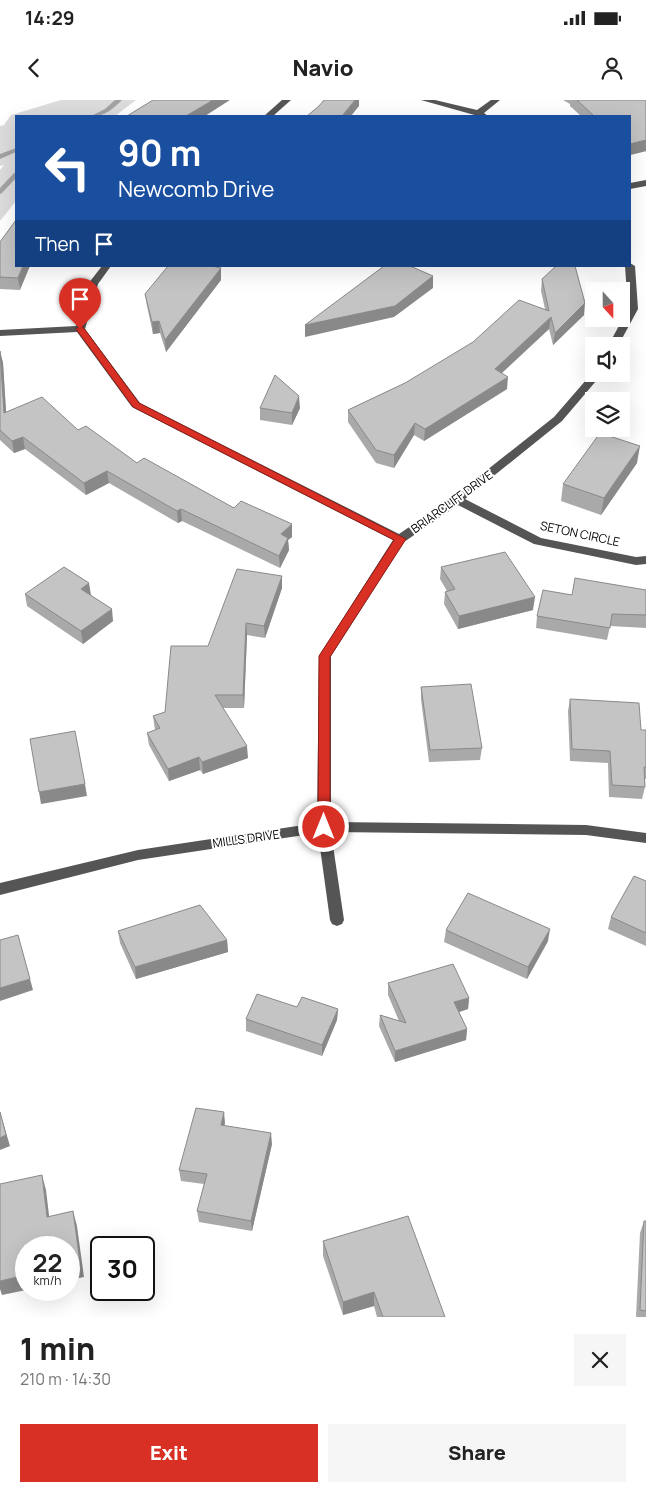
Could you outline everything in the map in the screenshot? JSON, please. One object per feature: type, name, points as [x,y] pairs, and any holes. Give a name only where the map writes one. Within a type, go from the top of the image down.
[{"type":"street","points":[[269,115],[287,100]]},
{"type":"street","points":[[425,100],[481,115],[496,100]]},
{"type":"street","points":[[631,186],[646,183]]},
{"type":"street","points":[[80,329],[93,284],[106,267]]},
{"type":"street","points":[[619,337],[633,309],[630,267]]},
{"type":"street","points":[[633,309],[646,310]]},
{"type":"street","points":[[0,333],[80,329]]},
{"type":"street","points":[[80,329],[136,405],[400,539]]},
{"type":"street","name":"BRIARCLIFF DRIVE","points":[[337,920],[324,827],[325,656],[400,539],[457,500],[558,419],[590,382]]},
{"type":"street","name":"SETON CIRCLE","points":[[457,500],[538,541],[636,560],[646,560]]},
{"type":"street","name":"MILLS DRIVE","points":[[0,889],[138,855],[324,827],[586,830],[646,838]]},
{"type":"shaded area","points":[[61,100],[136,100],[116,115],[15,115],[15,202],[0,221],[0,170],[4,165],[0,166],[0,126],[4,125],[11,115]]},
{"type":"building","points":[[153,100],[213,100],[188,115],[129,115]]},
{"type":"building","points":[[324,100],[355,100],[343,115],[308,115]]},
{"type":"building","points":[[577,100],[646,100],[646,140],[631,144],[631,115],[593,115]]},
{"type":"building","points":[[15,221],[15,267],[23,267],[18,278],[0,277],[0,242]]},
{"type":"building","points":[[167,267],[221,268],[165,340],[159,321],[152,322],[145,294]]},
{"type":"building","points":[[383,267],[412,267],[433,276],[395,306],[305,325]]},
{"type":"building","points":[[555,267],[575,267],[585,303],[555,333],[551,317],[495,369],[508,377],[425,429],[415,423],[394,455],[376,450],[348,410],[405,383],[473,342],[519,300],[549,311],[542,279]]},
{"type":"building","points":[[0,351],[4,413],[42,397],[78,430],[86,426],[137,463],[144,458],[234,508],[241,501],[292,524],[281,534],[288,538],[279,556],[181,509],[177,511],[107,471],[84,483],[23,437],[12,441],[0,430]]},
{"type":"building","points":[[275,375],[299,396],[292,413],[260,408]]},
{"type":"building","points":[[597,437],[612,437],[640,446],[604,498],[563,484]]},
{"type":"building","points":[[505,552],[535,597],[459,616],[445,592],[455,589],[441,567]]},
{"type":"building","points":[[64,567],[89,583],[81,589],[112,609],[81,631],[25,594]]},
{"type":"building","points":[[237,569],[282,576],[264,626],[246,623],[243,695],[215,695],[247,746],[202,762],[199,757],[168,769],[147,733],[160,728],[153,716],[165,712],[171,646],[208,646]]},
{"type":"building","points":[[575,578],[646,590],[646,615],[612,614],[610,628],[537,616],[543,590],[572,595]]},
{"type":"building","points":[[471,684],[482,748],[430,750],[421,687]]},
{"type":"building","points":[[570,699],[639,703],[641,730],[646,730],[645,787],[612,785],[610,751],[572,749]]},
{"type":"building","points":[[75,731],[85,784],[39,792],[30,739]]},
{"type":"building","points":[[634,876],[646,881],[646,933],[611,917]]},
{"type":"building","points":[[468,893],[550,929],[528,967],[446,930]]},
{"type":"building","points":[[200,905],[227,940],[135,967],[118,931]]},
{"type":"building","points":[[18,935],[30,979],[0,988],[0,940]]},
{"type":"building","points":[[453,964],[469,998],[454,1002],[467,1029],[395,1051],[380,1015],[406,1023],[388,983]]},
{"type":"building","points":[[257,994],[297,1007],[302,997],[338,1009],[322,1045],[246,1019]]},
{"type":"building","points":[[196,1108],[224,1112],[221,1125],[271,1133],[251,1221],[197,1211],[207,1174],[179,1170]]},
{"type":"building","points":[[0,1112],[6,1135],[0,1138]]},
{"type":"building","points":[[42,1175],[47,1217],[73,1211],[76,1236],[15,1236],[15,1278],[0,1281],[0,1184]]},
{"type":"building","points":[[408,1216],[445,1317],[383,1317],[374,1292],[343,1302],[323,1241]]},
{"type":"building","points":[[644,1221],[646,1221],[646,1311],[640,1310]]},
{"type":"waterway","points":[[96,115],[107,110],[119,100]]},
{"type":"waterway","points":[[0,157],[15,150]]},
{"type":"waterway","points":[[0,192],[15,175]]},
{"type":"route","points":[[80,329],[136,405],[400,539],[325,656],[324,827]]}]
